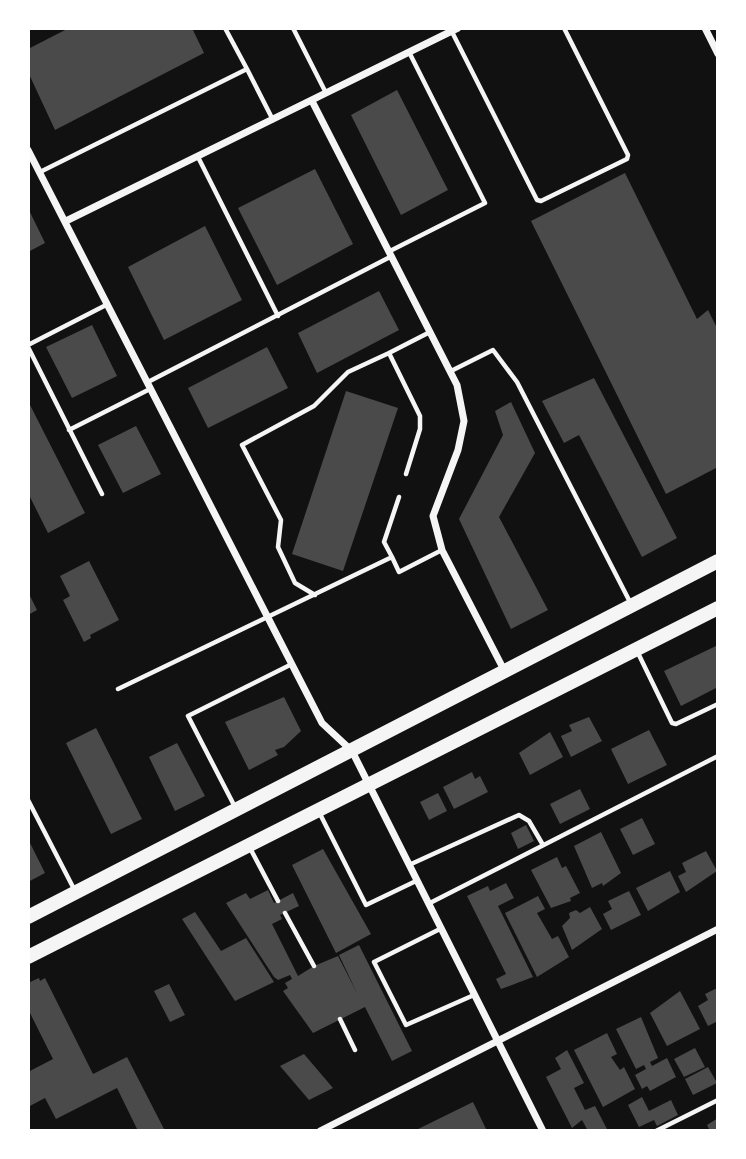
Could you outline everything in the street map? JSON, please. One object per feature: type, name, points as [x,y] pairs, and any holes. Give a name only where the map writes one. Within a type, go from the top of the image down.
[{"type":"main road","points":[[28,917],[718,561]]},
{"type":"main road","points":[[28,957],[317,808],[718,608]]},
{"type":"street","points":[[705,28],[718,54]]},
{"type":"street","points":[[66,221],[453,29]]},
{"type":"street","points":[[312,101],[457,385],[464,421],[458,450],[433,516],[442,550],[504,670]]},
{"type":"street","points":[[28,150],[322,723],[352,751],[543,1131]]},
{"type":"street","points":[[320,1131],[718,929]]},
{"type":"lane","points":[[225,28],[272,120]]},
{"type":"lane","points":[[293,28],[326,94]]},
{"type":"lane","points":[[453,29],[537,200],[541,201],[627,159],[628,155],[564,28]]},
{"type":"lane","points":[[69,430],[485,203],[409,52]]},
{"type":"lane","points":[[40,172],[247,69]]},
{"type":"lane","points":[[198,157],[278,316]]},
{"type":"lane","points":[[102,494],[28,346],[108,304]]},
{"type":"lane","points":[[315,595],[295,583],[278,547],[281,520],[242,445],[314,406],[348,372],[430,332]]},
{"type":"lane","points":[[450,372],[493,350],[517,382],[632,605]]},
{"type":"lane","points":[[389,353],[420,416],[420,429],[406,474]]},
{"type":"lane","points":[[398,497],[384,542],[399,572],[442,550]]},
{"type":"lane","points":[[118,689],[392,557]]},
{"type":"lane","points":[[636,649],[672,723],[676,724],[718,704]]},
{"type":"lane","points":[[237,811],[188,716],[292,664]]},
{"type":"lane","points":[[428,904],[718,756]]},
{"type":"lane","points":[[28,800],[76,892]]},
{"type":"lane","points":[[317,808],[366,905],[416,881]]},
{"type":"lane","points":[[408,866],[519,815],[529,821],[543,845]]},
{"type":"lane","points":[[247,844],[278,901]]},
{"type":"lane","points":[[285,913],[314,965]]},
{"type":"lane","points":[[440,929],[374,962],[406,1025],[474,995]]},
{"type":"lane","points":[[340,1020],[355,1050]]},
{"type":"lane","points":[[656,1131],[718,1100]]},
{"type":"building","points":[[69,28],[192,28],[204,53],[55,130],[28,72],[28,49]]},
{"type":"building","points":[[397,90],[448,190],[401,215],[351,115]]},
{"type":"building","points":[[315,169],[353,244],[277,285],[238,208]]},
{"type":"building","points":[[625,173],[697,319],[708,310],[718,330],[718,467],[666,494],[531,221]]},
{"type":"building","points":[[28,208],[45,243],[28,252]]},
{"type":"building","points":[[205,226],[242,300],[164,340],[128,267]]},
{"type":"building","points":[[379,291],[399,330],[317,373],[298,333]]},
{"type":"building","points":[[92,325],[117,376],[72,398],[46,347]]},
{"type":"building","points":[[267,347],[288,388],[208,428],[188,388]]},
{"type":"building","points":[[594,378],[677,538],[642,557],[579,435],[564,443],[542,401]]},
{"type":"building","points":[[346,391],[398,408],[343,571],[292,554]]},
{"type":"building","points":[[28,401],[85,513],[48,533],[28,493]]},
{"type":"building","points":[[511,402],[535,453],[499,517],[548,610],[511,629],[459,519],[503,435],[495,411]]},
{"type":"building","points":[[136,426],[161,474],[123,493],[98,445]]},
{"type":"building","points":[[89,561],[119,620],[90,635],[91,638],[84,642],[63,600],[70,596],[60,576]]},
{"type":"building","points":[[28,592],[37,610],[28,615]]},
{"type":"building","points":[[718,645],[718,687],[681,706],[664,671]]},
{"type":"building","points":[[284,697],[301,731],[284,747],[275,750],[278,755],[249,770],[225,722]]},
{"type":"building","points":[[589,717],[602,741],[571,757],[561,736],[572,731],[569,725]]},
{"type":"building","points":[[96,728],[142,819],[111,834],[66,743]]},
{"type":"building","points":[[649,730],[667,765],[628,784],[611,749]]},
{"type":"building","points":[[550,732],[563,757],[530,775],[519,753]]},
{"type":"building","points":[[177,743],[205,796],[175,811],[149,757]]},
{"type":"building","points":[[472,772],[475,779],[480,776],[488,792],[454,809],[443,787]]},
{"type":"building","points":[[580,789],[590,809],[560,824],[550,804]]},
{"type":"building","points":[[438,793],[447,811],[429,820],[420,802]]},
{"type":"building","points":[[642,818],[655,844],[633,855],[620,829]]},
{"type":"building","points":[[526,825],[534,841],[518,849],[511,833]]},
{"type":"building","points":[[601,832],[621,873],[603,886],[602,883],[592,888],[574,846]]},
{"type":"building","points":[[28,839],[45,873],[28,882]]},
{"type":"building","points":[[323,849],[371,934],[336,953],[292,865]]},
{"type":"building","points":[[706,851],[717,871],[686,892],[678,876],[686,872],[682,863]]},
{"type":"building","points":[[557,857],[562,868],[566,866],[580,893],[570,898],[571,901],[551,908],[531,870]]},
{"type":"building","points":[[670,871],[680,892],[648,911],[636,888]]},
{"type":"building","points":[[506,883],[514,898],[498,906],[533,977],[501,989],[496,979],[506,974],[467,896],[488,886],[490,891]]},
{"type":"building","points":[[268,890],[274,903],[293,893],[299,906],[280,915],[282,919],[272,924],[298,976],[338,956],[357,993],[339,955],[359,945],[412,1051],[392,1061],[365,1007],[313,1033],[283,991],[288,988],[285,983],[292,979],[290,975],[278,980],[274,977],[226,903],[246,893],[250,899]]},
{"type":"building","points":[[629,891],[641,915],[611,930],[603,914],[612,909],[608,901]]},
{"type":"building","points":[[538,896],[545,909],[537,913],[552,939],[558,936],[569,957],[537,977],[505,913]]},
{"type":"building","points":[[590,907],[602,929],[572,950],[562,926],[570,918],[569,913],[576,910],[580,913]]},
{"type":"building","points":[[195,912],[221,951],[246,938],[274,982],[235,1001],[182,919]]},
{"type":"building","points":[[39,978],[40,981],[45,978],[93,1074],[127,1057],[165,1131],[138,1131],[117,1088],[56,1119],[45,1098],[28,1107],[28,1072],[53,1059],[28,1009],[28,983]]},
{"type":"building","points":[[169,984],[185,1015],[170,1022],[154,991]]},
{"type":"building","points":[[715,989],[718,991],[718,1021],[708,1026],[698,1006],[708,1000],[705,994]]},
{"type":"building","points":[[680,991],[700,1029],[667,1046],[650,1013]]},
{"type":"building","points":[[641,1017],[658,1058],[650,1062],[652,1066],[667,1058],[676,1077],[650,1091],[647,1086],[642,1089],[635,1075],[646,1069],[644,1065],[636,1069],[616,1029]]},
{"type":"building","points":[[607,1033],[617,1054],[611,1057],[620,1070],[624,1067],[635,1089],[603,1107],[574,1050]]},
{"type":"building","points":[[695,1048],[705,1067],[684,1077],[674,1059]]},
{"type":"building","points":[[567,1050],[584,1083],[574,1088],[585,1110],[595,1106],[608,1131],[588,1131],[582,1120],[572,1128],[546,1077],[561,1069],[555,1058]]},
{"type":"building","points":[[304,1054],[333,1088],[309,1100],[280,1066]]},
{"type":"building","points":[[708,1067],[717,1083],[693,1095],[685,1079]]},
{"type":"building","points":[[642,1097],[649,1111],[671,1100],[678,1115],[657,1126],[654,1120],[639,1127],[628,1105]]},
{"type":"building","points":[[473,1102],[487,1131],[414,1131]]},
{"type":"building","points":[[718,1118],[718,1131],[710,1131],[707,1125]]}]
